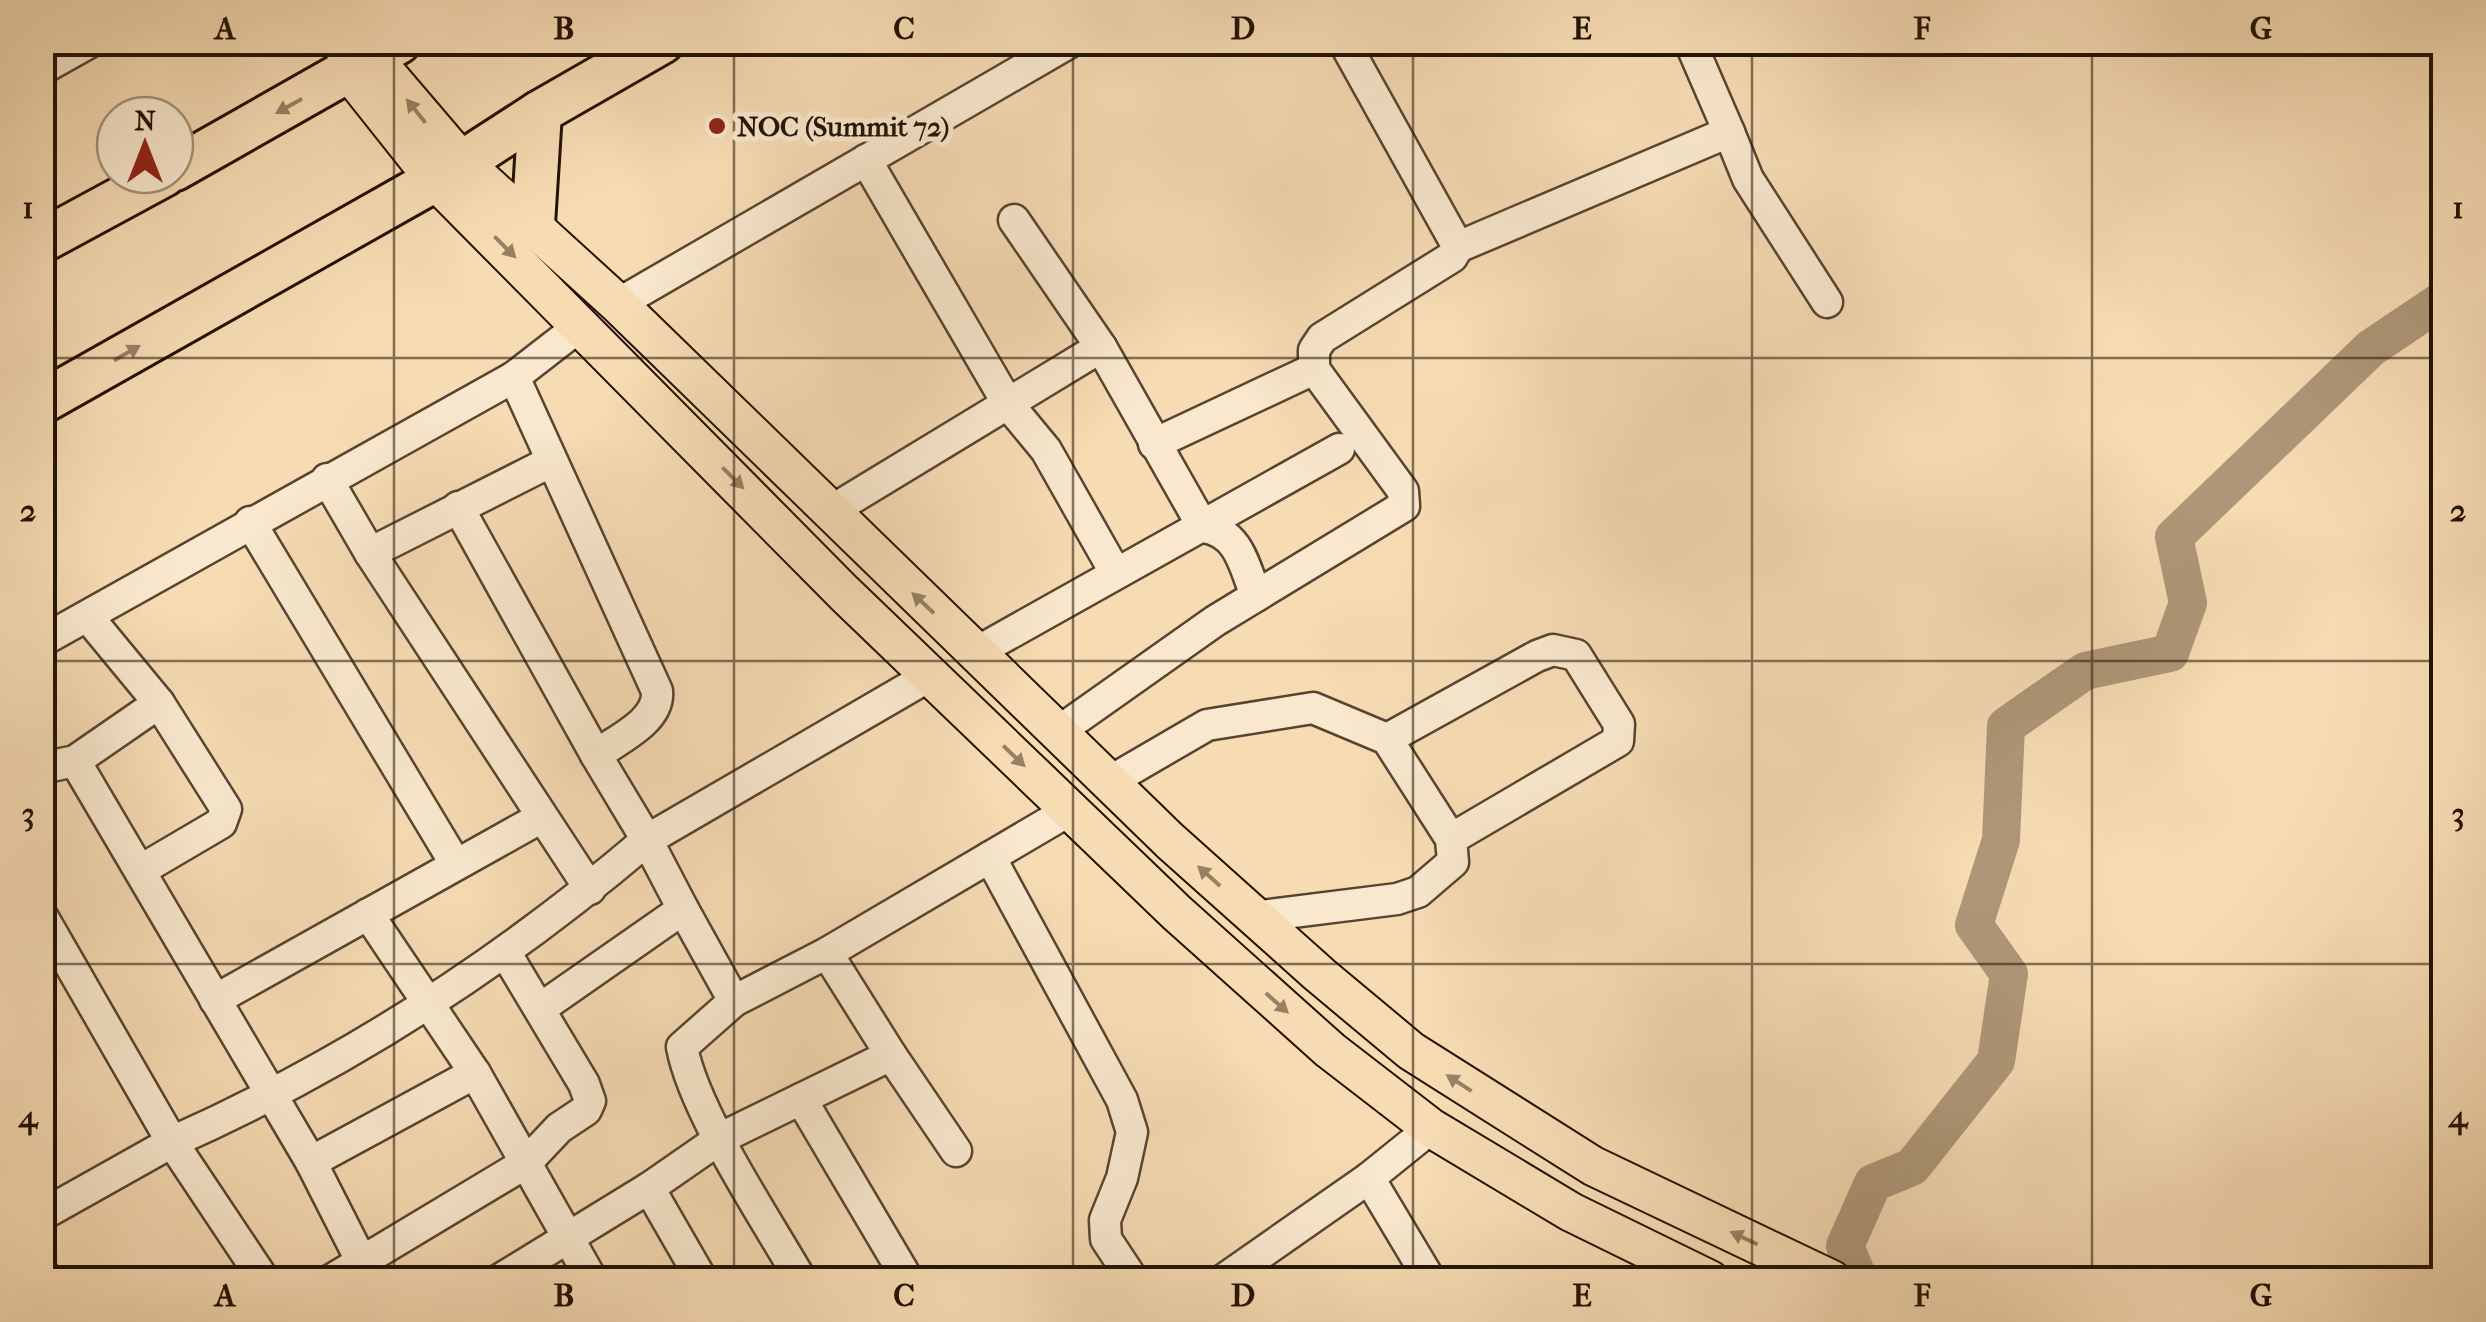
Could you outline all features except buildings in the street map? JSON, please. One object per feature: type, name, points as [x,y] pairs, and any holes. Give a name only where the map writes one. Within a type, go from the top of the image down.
[{"type":"highway","points":[[42,402],[448,171],[540,112],[662,42]]},
{"type":"highway","points":[[195,157],[367,52]]},
{"type":"highway","points":[[532,224],[540,112]]},
{"type":"highway","points":[[42,241],[127,195]]},
{"type":"main road","points":[[367,52],[448,171],[581,326],[929,676],[1330,1050],[1431,1128],[1572,1212],[1710,1280]]},
{"type":"main road","points":[[448,171],[532,224],[1109,782],[1254,917],[1411,1051],[1594,1166],[1832,1280]]},
{"type":"main road","points":[[973,717],[1007,685]]},
{"type":"main road","points":[[1572,1212],[1594,1166]]},
{"type":"street","points":[[42,70],[90,42]]},
{"type":"street","points":[[618,304],[1070,42]]},
{"type":"street","points":[[1344,42],[1458,247]]},
{"type":"street","points":[[1690,42],[1748,179],[1827,302]]},
{"type":"street","points":[[1058,732],[1256,596],[1397,510],[1406,499],[1314,368],[1314,350],[1322,338],[1452,258],[1458,247],[1729,132]]},
{"type":"street","points":[[866,160],[1008,404],[1046,450],[1114,572]]},
{"type":"street","points":[[1014,220],[1101,347],[1203,526],[1222,530],[1235,544],[1256,596]]},
{"type":"street","points":[[42,641],[514,377],[581,326]]},
{"type":"street","points":[[831,511],[1101,347]]},
{"type":"street","points":[[1154,444],[1314,368]]},
{"type":"street","points":[[514,377],[657,690],[658,704],[652,714],[596,755]]},
{"type":"street","points":[[975,653],[1339,449]]},
{"type":"street","points":[[370,553],[550,462]]},
{"type":"street","points":[[328,480],[370,553],[590,889]]},
{"type":"street","points":[[458,507],[596,755],[648,840],[734,1001]]},
{"type":"street","points":[[250,522],[455,863]]},
{"type":"street","points":[[88,617],[160,703],[226,814],[221,823],[140,870]]},
{"type":"street","points":[[1387,739],[1538,656],[1553,650],[1576,655],[1618,724],[1618,741],[1450,839]]},
{"type":"street","points":[[42,1216],[172,1142],[271,1098],[505,952],[648,840],[929,676]]},
{"type":"street","points":[[42,768],[75,762],[160,703]]},
{"type":"street","points":[[1109,782],[1207,725],[1288,711],[1313,708],[1387,739],[1450,839],[1454,862],[1418,892],[1398,899],[1254,917]]},
{"type":"street","points":[[75,762],[312,1162],[367,1272]]},
{"type":"street","points":[[800,1280],[721,1138],[682,1047],[734,1001],[828,953],[1070,810]]},
{"type":"street","points":[[215,1000],[542,817]]},
{"type":"street","points":[[990,858],[1122,1100],[1132,1132],[1122,1178],[1105,1220],[1106,1239],[1134,1280]]},
{"type":"street","points":[[542,1008],[682,909]]},
{"type":"street","points":[[368,914],[475,1073],[592,1280]]},
{"type":"street","points":[[42,916],[172,1142],[264,1280]]},
{"type":"street","points":[[330,1280],[367,1272],[526,1163],[559,1128],[586,1110],[590,1101],[542,1008],[505,952]]},
{"type":"street","points":[[828,953],[956,1151]]},
{"type":"street","points":[[498,1280],[649,1188],[721,1138],[891,1055]]},
{"type":"street","points":[[312,1162],[475,1073]]},
{"type":"street","points":[[801,1100],[908,1280]]},
{"type":"street","points":[[1226,1279],[1369,1178],[1431,1128]]},
{"type":"street","points":[[1369,1178],[1430,1280]]},
{"type":"street","points":[[649,1188],[702,1280]]},
{"type":"street","points":[[42,1272],[47,1280]]},
{"type":"waterway","points":[[1859,1280],[1845,1246],[1873,1183],[1912,1167],[1996,1061],[2009,974],[1974,925],[2001,840],[2006,726],[2085,671],[2170,653],[2188,603],[2174,537],[2371,348],[2444,299]]},
{"type":"place","name":"NOC (Summit 72)","points":[[717,126]]}]
